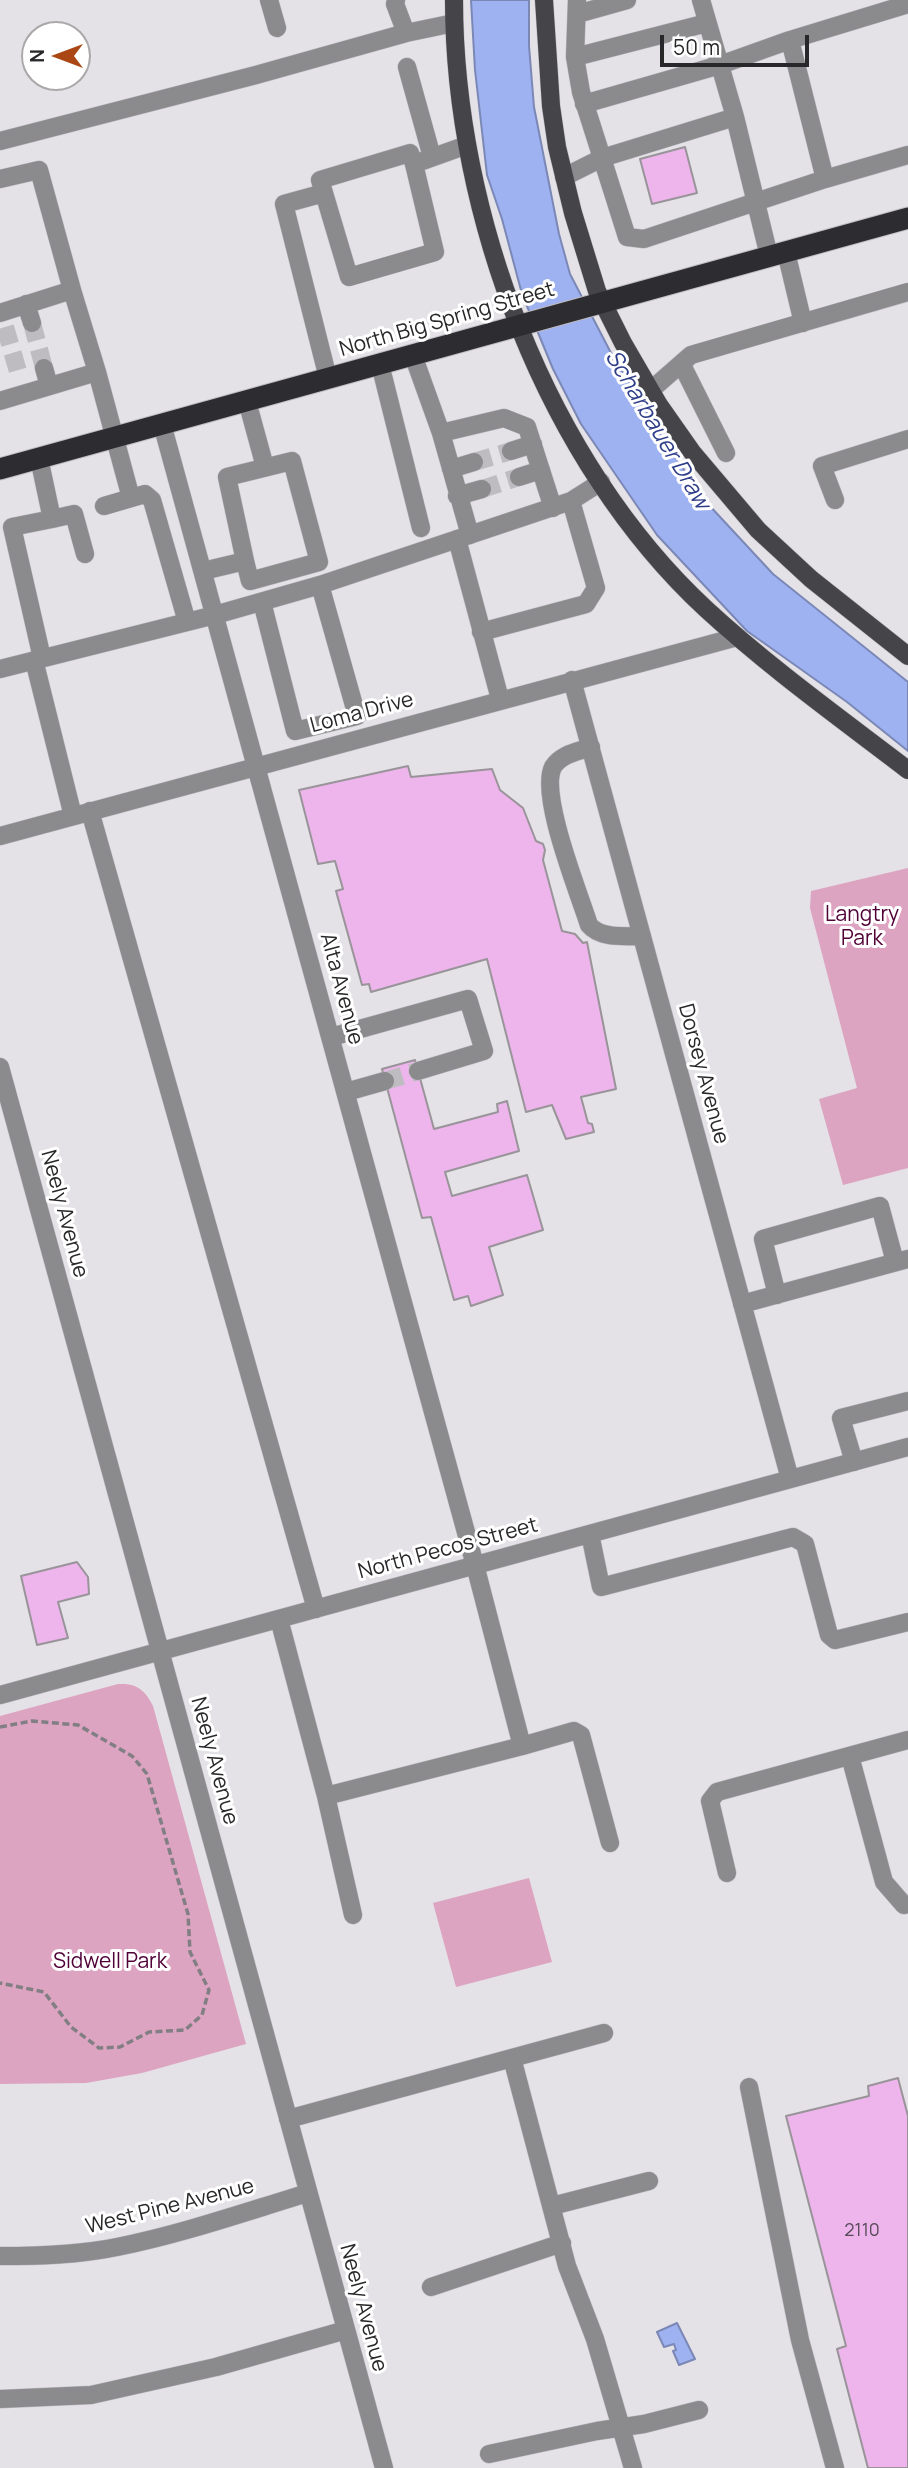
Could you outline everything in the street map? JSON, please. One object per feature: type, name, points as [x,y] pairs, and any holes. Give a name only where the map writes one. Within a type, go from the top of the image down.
[{"type":"highway","name":"North Big Spring Street","points":[[0,469],[908,218]]},
{"type":"main road","points":[[454,0],[457,69],[467,145],[496,260],[519,325],[552,401],[578,448],[658,557],[704,607],[737,637],[908,770]]},
{"type":"main road","points":[[544,0],[551,106],[564,177],[597,291],[623,342],[692,452],[758,530],[811,579],[908,656]]},
{"type":"street","points":[[269,0],[277,29]]},
{"type":"street","points":[[396,0],[406,33]]},
{"type":"street","points":[[626,0],[577,7],[575,57],[584,104],[627,237],[644,239],[825,179],[908,155]]},
{"type":"street","points":[[701,0],[756,202],[803,323]]},
{"type":"street","points":[[584,104],[720,65],[790,40],[908,4]]},
{"type":"street","points":[[0,141],[406,33],[454,23]]},
{"type":"street","points":[[575,57],[707,23]]},
{"type":"street","points":[[790,40],[825,179]]},
{"type":"street","points":[[407,67],[432,157]]},
{"type":"street","points":[[564,177],[602,158],[735,117]]},
{"type":"street","points":[[414,164],[467,145]]},
{"type":"street","points":[[410,153],[435,252],[349,277],[324,193],[320,180],[410,153]]},
{"type":"street","points":[[0,179],[39,170],[131,498]]},
{"type":"street","points":[[324,193],[284,204],[328,378]]},
{"type":"street","points":[[2,317],[26,304],[72,290]]},
{"type":"street","points":[[651,390],[691,355],[908,292]]},
{"type":"street","points":[[26,304],[32,323]]},
{"type":"street","points":[[413,355],[451,469],[481,632],[500,699]]},
{"type":"street","points":[[380,364],[421,528]]},
{"type":"street","points":[[682,365],[726,453]]},
{"type":"street","points":[[44,368],[49,386]]},
{"type":"street","points":[[0,401],[22,386],[49,386],[97,372]]},
{"type":"street","points":[[247,401],[265,467]]},
{"type":"street","points":[[441,433],[504,418],[527,427],[554,508]]},
{"type":"street","name":"Alta Avenue","points":[[162,424],[475,1565],[522,1746]]},
{"type":"street","points":[[835,500],[822,466],[908,439]]},
{"type":"street","points":[[510,451],[533,444]]},
{"type":"street","points":[[39,458],[52,519]]},
{"type":"street","points":[[292,461],[319,562],[250,581],[245,561],[226,477],[292,461]]},
{"type":"street","points":[[451,469],[474,462]]},
{"type":"street","points":[[519,477],[541,470]]},
{"type":"street","points":[[0,669],[215,615],[320,585],[554,508],[571,501],[601,482]]},
{"type":"street","points":[[457,496],[482,489]]},
{"type":"street","points":[[104,506],[145,494],[152,500],[187,622]]},
{"type":"street","points":[[481,632],[586,604],[596,588],[571,501]]},
{"type":"street","points":[[85,554],[74,514],[6,528],[38,659],[81,814],[316,1609]]},
{"type":"street","points":[[203,572],[245,561]]},
{"type":"street","points":[[262,602],[295,731],[357,716],[320,585]]},
{"type":"street","name":"Loma Drive","points":[[0,836],[737,637]]},
{"type":"street","name":"Dorsey Avenue","points":[[572,680],[790,1479]]},
{"type":"street","points":[[590,747],[562,757],[554,767],[550,779],[551,804],[589,925],[594,932],[642,936]]},
{"type":"street","points":[[331,1037],[468,999],[484,1051],[418,1071]]},
{"type":"street","name":"Neely Avenue","points":[[0,1067],[384,2468]]},
{"type":"street","points":[[346,1092],[385,1081]]},
{"type":"street","points":[[742,1304],[901,1261],[880,1206],[763,1239],[777,1294]]},
{"type":"street","points":[[854,1462],[841,1419],[908,1401]]},
{"type":"street","name":"North Pecos Street","points":[[0,1695],[908,1447]]},
{"type":"street","points":[[590,1534],[601,1587],[793,1537],[805,1544],[829,1634],[835,1640],[908,1622]]},
{"type":"street","points":[[279,1619],[354,1915]]},
{"type":"street","points":[[326,1797],[574,1731],[581,1734],[610,1843]]},
{"type":"street","points":[[727,1873],[710,1801],[717,1792],[908,1740]]},
{"type":"street","points":[[850,1756],[884,1882],[907,1910]]},
{"type":"street","points":[[288,2119],[604,2032]]},
{"type":"street","points":[[513,2058],[567,2266],[595,2339],[633,2468]]},
{"type":"street","points":[[748,2087],[800,2340],[835,2468]]},
{"type":"street","points":[[552,2206],[649,2181]]},
{"type":"street","name":"West Pine Avenue","points":[[0,2256],[83,2253],[118,2247],[308,2193]]},
{"type":"street","points":[[431,2287],[562,2243]]},
{"type":"street","points":[[0,2399],[91,2395],[216,2367],[346,2330]]},
{"type":"street","points":[[489,2454],[644,2424],[699,2410]]},
{"type":"path","points":[[0,1727],[32,1721],[78,1725],[132,1756],[146,1774],[188,1914],[190,1952],[209,1990],[202,2015],[185,2030],[149,2032],[120,2047],[99,2048],[71,2027],[44,1992],[0,1983]]},
{"type":"green space","name":"Langtry Park","points":[[908,868],[908,1168],[843,1185],[819,1099],[857,1088],[810,908],[811,891]]},
{"type":"green space","name":"Sidwell Park","points":[[118,1684],[140,1689],[153,1706],[246,2044],[142,2073],[86,2083],[0,2084],[0,1716]]},
{"type":"green space","points":[[529,1878],[552,1962],[456,1987],[433,1903]]},
{"type":"water","name":"Scharbauer Draw","points":[[471,0],[529,0],[529,46],[534,107],[559,234],[570,274],[610,351],[666,444],[708,504],[773,574],[908,682],[908,751],[847,702],[747,631],[657,535],[581,424],[553,369],[522,294],[487,175],[475,70]]},
{"type":"water","points":[[677,2323],[695,2359],[679,2365],[673,2351],[676,2350],[674,2344],[664,2347],[657,2332]]},
{"type":"building","points":[[685,147],[697,193],[652,204],[640,159]]},
{"type":"building","points":[[408,766],[411,777],[492,769],[500,790],[523,808],[536,841],[543,844],[543,860],[562,931],[575,934],[583,943],[587,942],[616,1089],[581,1097],[588,1123],[592,1124],[594,1132],[566,1139],[552,1105],[526,1112],[487,959],[371,992],[369,984],[362,985],[336,891],[343,889],[335,861],[318,864],[299,790]]},
{"type":"building","points":[[415,1060],[434,1129],[498,1112],[497,1104],[507,1101],[519,1151],[445,1172],[452,1196],[527,1175],[543,1230],[489,1247],[503,1295],[471,1306],[468,1296],[454,1300],[431,1217],[422,1218],[382,1069]]},
{"type":"building","points":[[77,1562],[88,1577],[89,1594],[58,1602],[68,1638],[37,1645],[21,1576]]},
{"type":"building","points":[[898,2078],[908,2116],[908,2468],[868,2468],[837,2349],[846,2346],[786,2116],[869,2096],[868,2086]]},
{"type":"tunnel","points":[[32,323],[44,368]]},
{"type":"tunnel","points":[[5,327],[20,378]]},
{"type":"tunnel","points":[[474,462],[511,451]]},
{"type":"tunnel","points":[[482,489],[519,477]]},
{"type":"tunnel","points":[[385,1081],[418,1071]]}]
